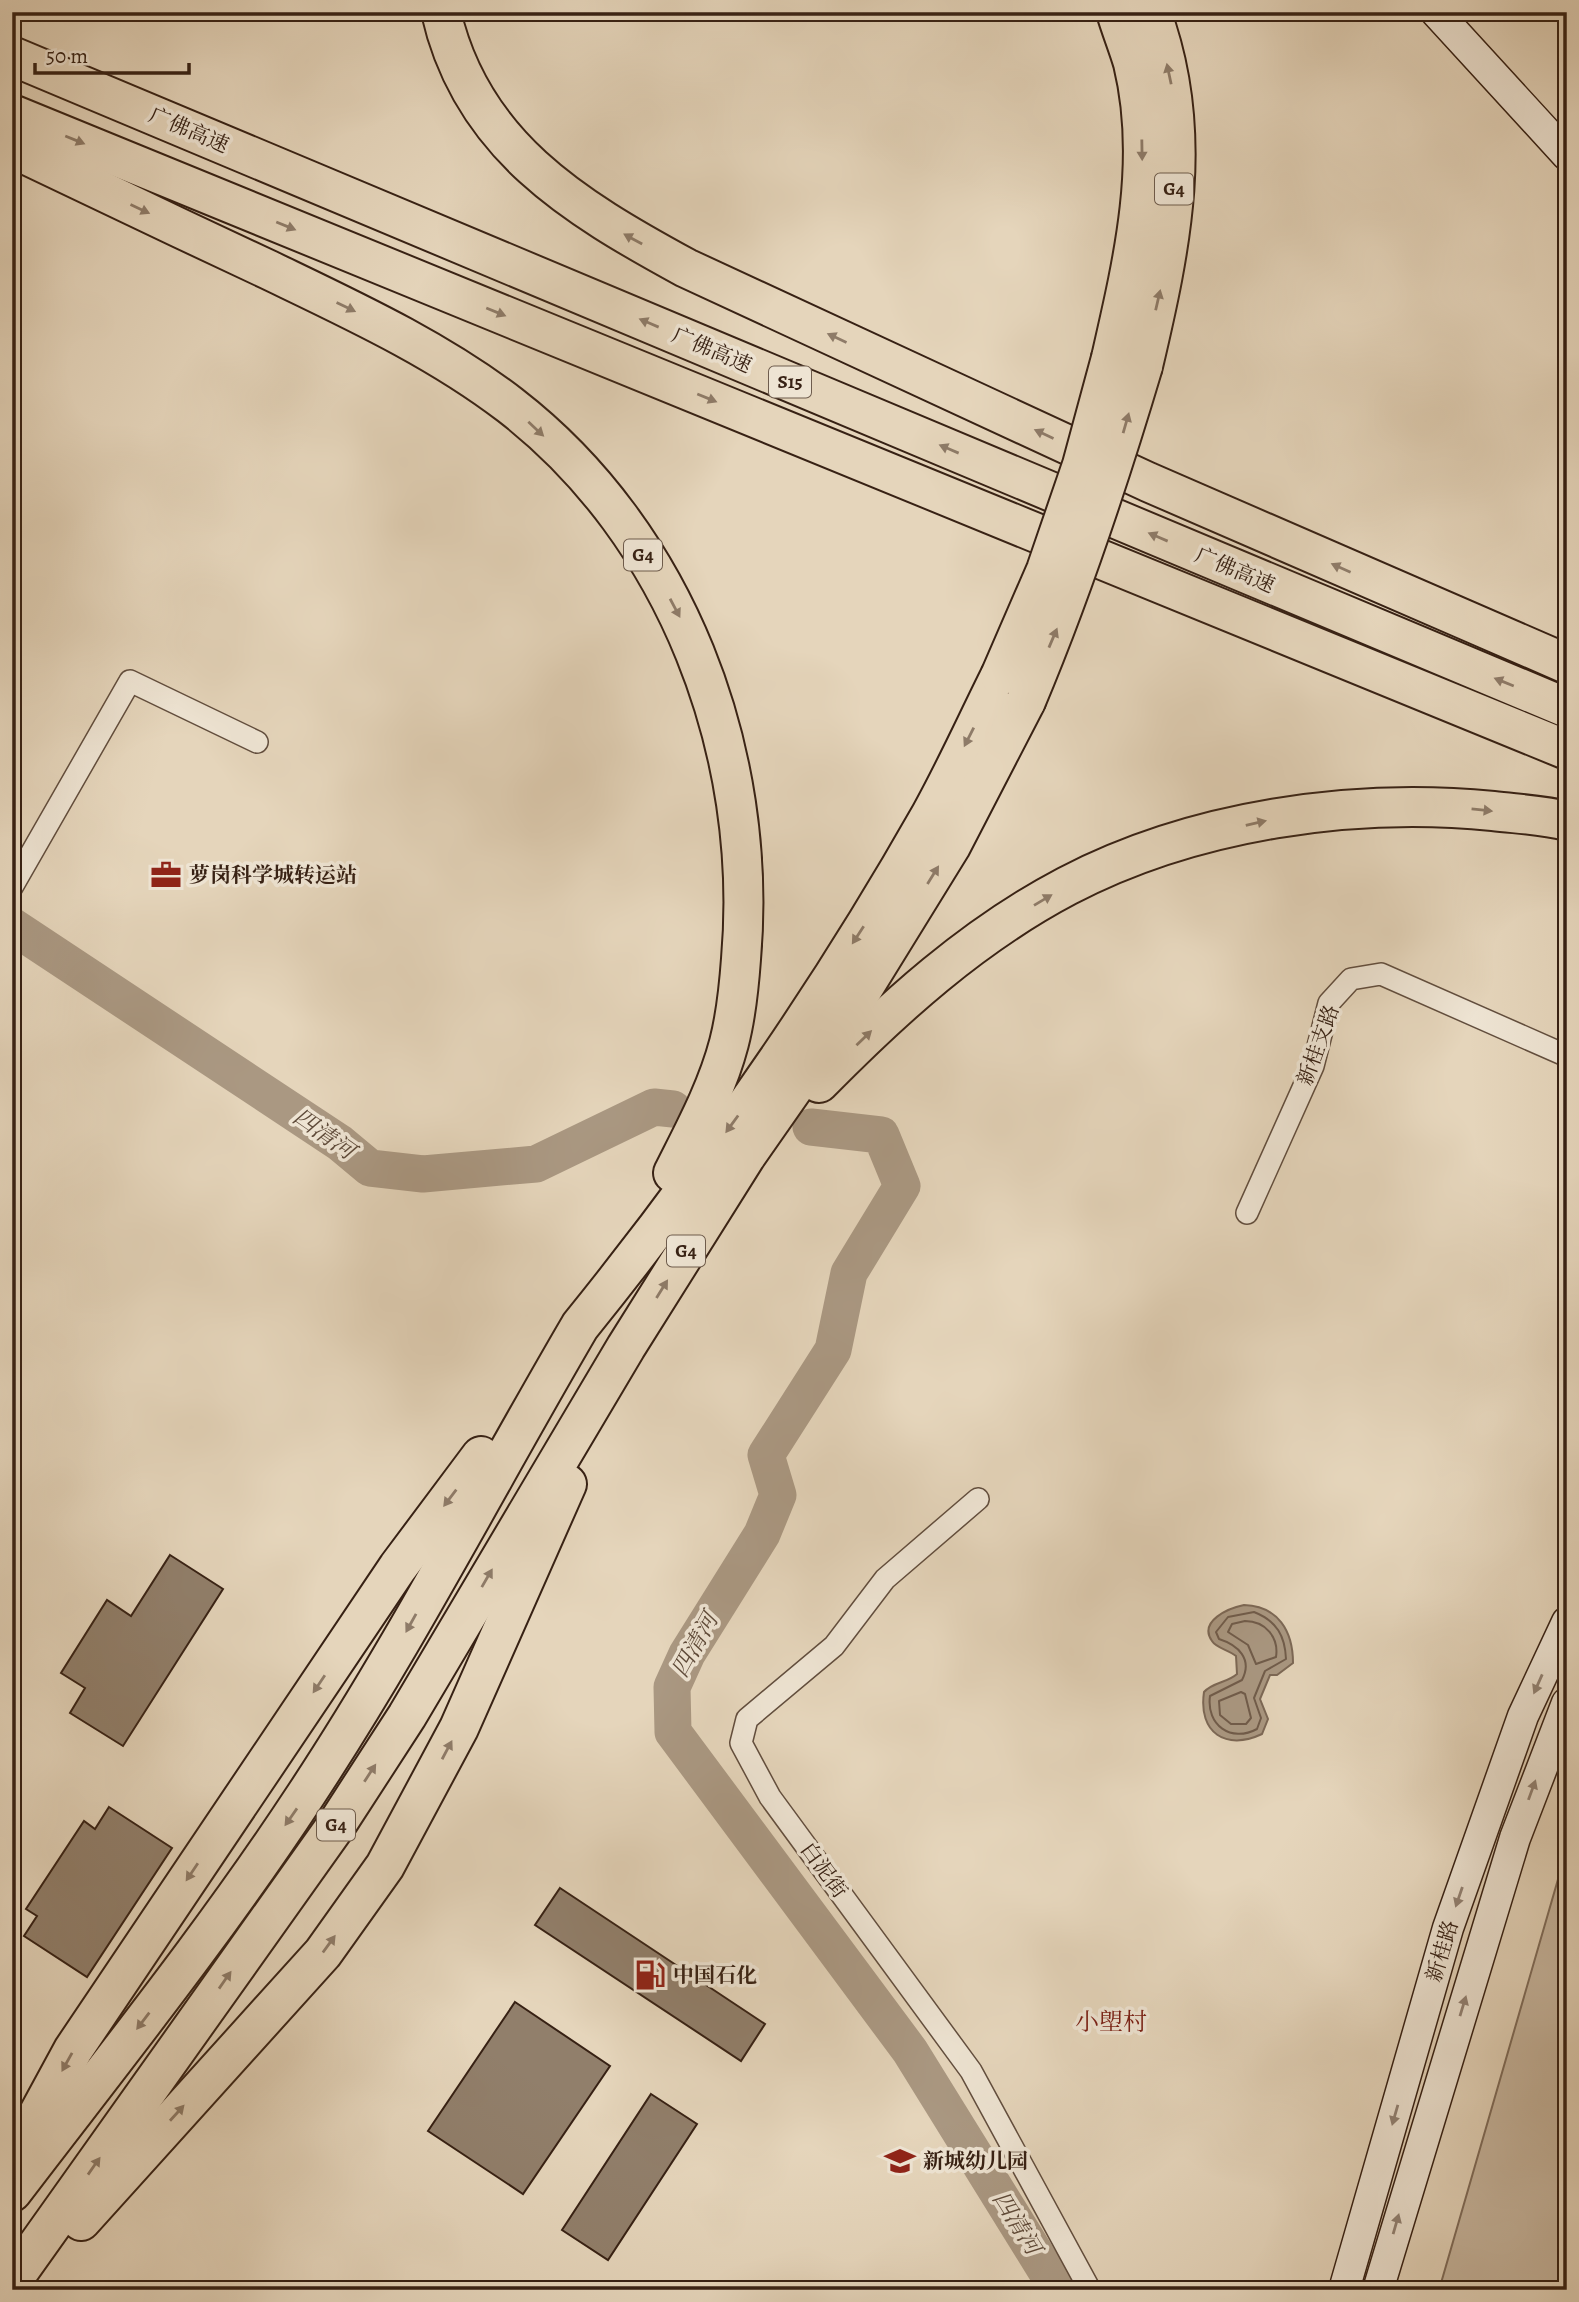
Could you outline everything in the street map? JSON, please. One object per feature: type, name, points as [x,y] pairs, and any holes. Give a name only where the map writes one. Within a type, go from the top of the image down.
[{"type":"highway","points":[[441,12],[449,46],[485,118],[518,155],[622,233],[686,268],[1147,482],[1567,664]]},
{"type":"highway","points":[[623,1272],[760,1086],[863,927],[932,812],[1013,689],[1046,570],[1082,465],[1127,362],[1131,269],[1143,172],[1141,116],[1133,63],[1115,12]]},
{"type":"highway","name":"G4","points":[[1127,362],[1169,254],[1174,194],[1175,125],[1170,77],[1151,12]]},
{"type":"highway","name":"广佛高速","points":[[12,56],[1567,708]]},
{"type":"highway","name":"广佛高速","points":[[12,114],[1567,750]]},
{"type":"highway","name":"G4","points":[[12,148],[349,309],[445,360],[512,407],[570,461],[615,512],[656,574],[687,631],[725,741],[745,869],[744,926],[729,1042],[710,1100],[623,1272],[580,1326],[372,1692],[304,1798],[199,1947],[12,2192]]},
{"type":"highway","name":"G4","points":[[12,2281],[337,1824],[407,1716],[626,1346],[746,1156],[864,987],[944,858],[1013,689]]},
{"type":"highway","points":[[746,1156],[923,982],[992,931],[1068,886],[1138,856],[1209,834],[1286,815],[1365,806],[1451,807],[1567,821]]},
{"type":"highway","points":[[12,2162],[73,2050],[398,1567],[580,1326]]},
{"type":"highway","points":[[12,2287],[62,2242],[323,1953],[385,1866],[459,1728],[626,1346]]},
{"type":"street","points":[[1436,12],[1567,155]]},
{"type":"street","points":[[15,882],[130,681],[257,742]]},
{"type":"street","name":"新桂支路","points":[[1247,1213],[1313,1066],[1329,1003],[1351,979],[1381,974],[1567,1056]]},
{"type":"street","name":"白泥街","points":[[978,1499],[885,1579],[834,1646],[747,1719],[741,1743],[771,1797],[971,2071],[1090,2290]]},
{"type":"street","name":"新桂路","points":[[1344,2290],[1448,1928],[1523,1716],[1567,1622]]},
{"type":"street","name":"新桂路","points":[[1378,2290],[1515,1838],[1567,1703]]},
{"type":"shaded area","points":[[1559,1876],[1567,1882],[1567,2290],[1439,2290]]},
{"type":"water","points":[[1244,1605],[1266,1610],[1281,1622],[1290,1641],[1293,1663],[1277,1675],[1270,1675],[1260,1699],[1268,1719],[1262,1734],[1249,1739],[1226,1739],[1210,1728],[1205,1718],[1204,1692],[1237,1674],[1236,1656],[1212,1641],[1209,1627],[1224,1612]]},
{"type":"building","points":[[170,1555],[223,1589],[123,1746],[70,1713],[85,1688],[61,1673],[107,1600],[131,1616]]},
{"type":"building","points":[[109,1807],[172,1848],[87,1977],[24,1936],[37,1916],[26,1909],[84,1821],[95,1829]]},
{"type":"building","name":"中国石化","points":[[560,1888],[765,2024],[741,2061],[535,1925]]},
{"type":"building","points":[[515,2002],[610,2066],[523,2194],[428,2131]]},
{"type":"building","points":[[651,2094],[697,2124],[608,2260],[562,2230]]},
{"type":"waterway","name":"四清河","points":[[12,926],[340,1143],[370,1168],[423,1174],[536,1164],[654,1107],[673,1109]]},
{"type":"waterway","name":"四清河","points":[[811,1127],[881,1135],[902,1186],[849,1273],[833,1350],[766,1455],[778,1495],[762,1534],[687,1654],[672,1687],[673,1732],[910,2051],[1058,2290]]},
{"type":"place","name":"萝岗科学城转运站","points":[[166,875]]},
{"type":"place","name":"中国石化","points":[[650,1975]]},
{"type":"place","name":"新城幼儿园","points":[[900,2161]]},
{"type":"district","name":"小塱村","points":[[1111,2022]]}]
